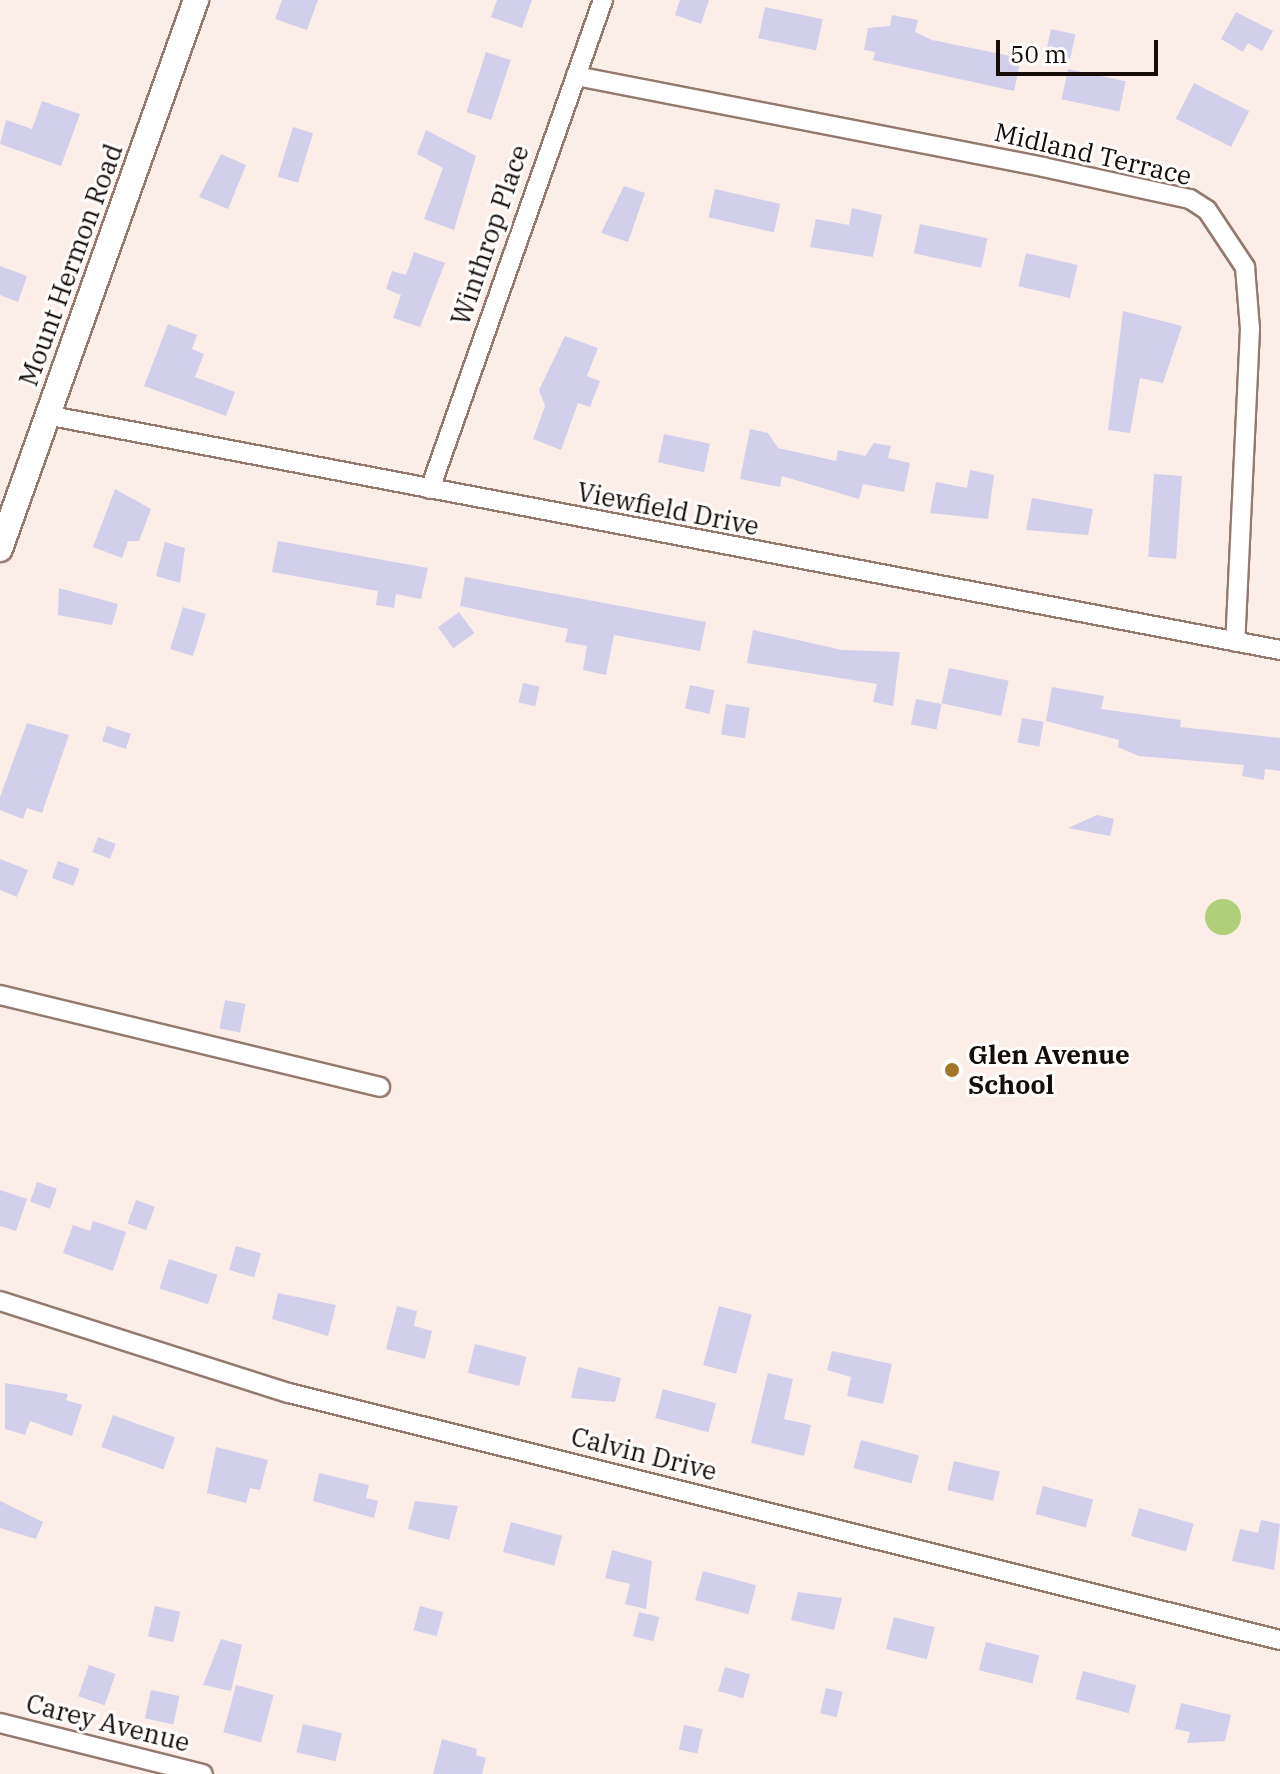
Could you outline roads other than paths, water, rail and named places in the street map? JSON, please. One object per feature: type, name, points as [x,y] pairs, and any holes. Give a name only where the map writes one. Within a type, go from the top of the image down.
[{"type":"main road","name":"Mount Hermon Road","points":[[0,549],[196,0]]},
{"type":"street","name":"Winthrop Place","points":[[430,489],[603,0]]},
{"type":"street","name":"Midland Terrace","points":[[576,76],[1043,167],[1190,199],[1207,210],[1245,267],[1250,329],[1235,642]]},
{"type":"street","name":"Viewfield Drive","points":[[46,415],[1280,650]]},
{"type":"street","points":[[0,995],[54,1014],[380,1087]]},
{"type":"street","name":"Calvin Drive","points":[[0,1301],[289,1393],[1280,1640]]},
{"type":"street","name":"Carey Avenue","points":[[0,1723],[203,1774]]},
{"type":"place","name":"Glen Avenue School","points":[[952,1070]]}]
